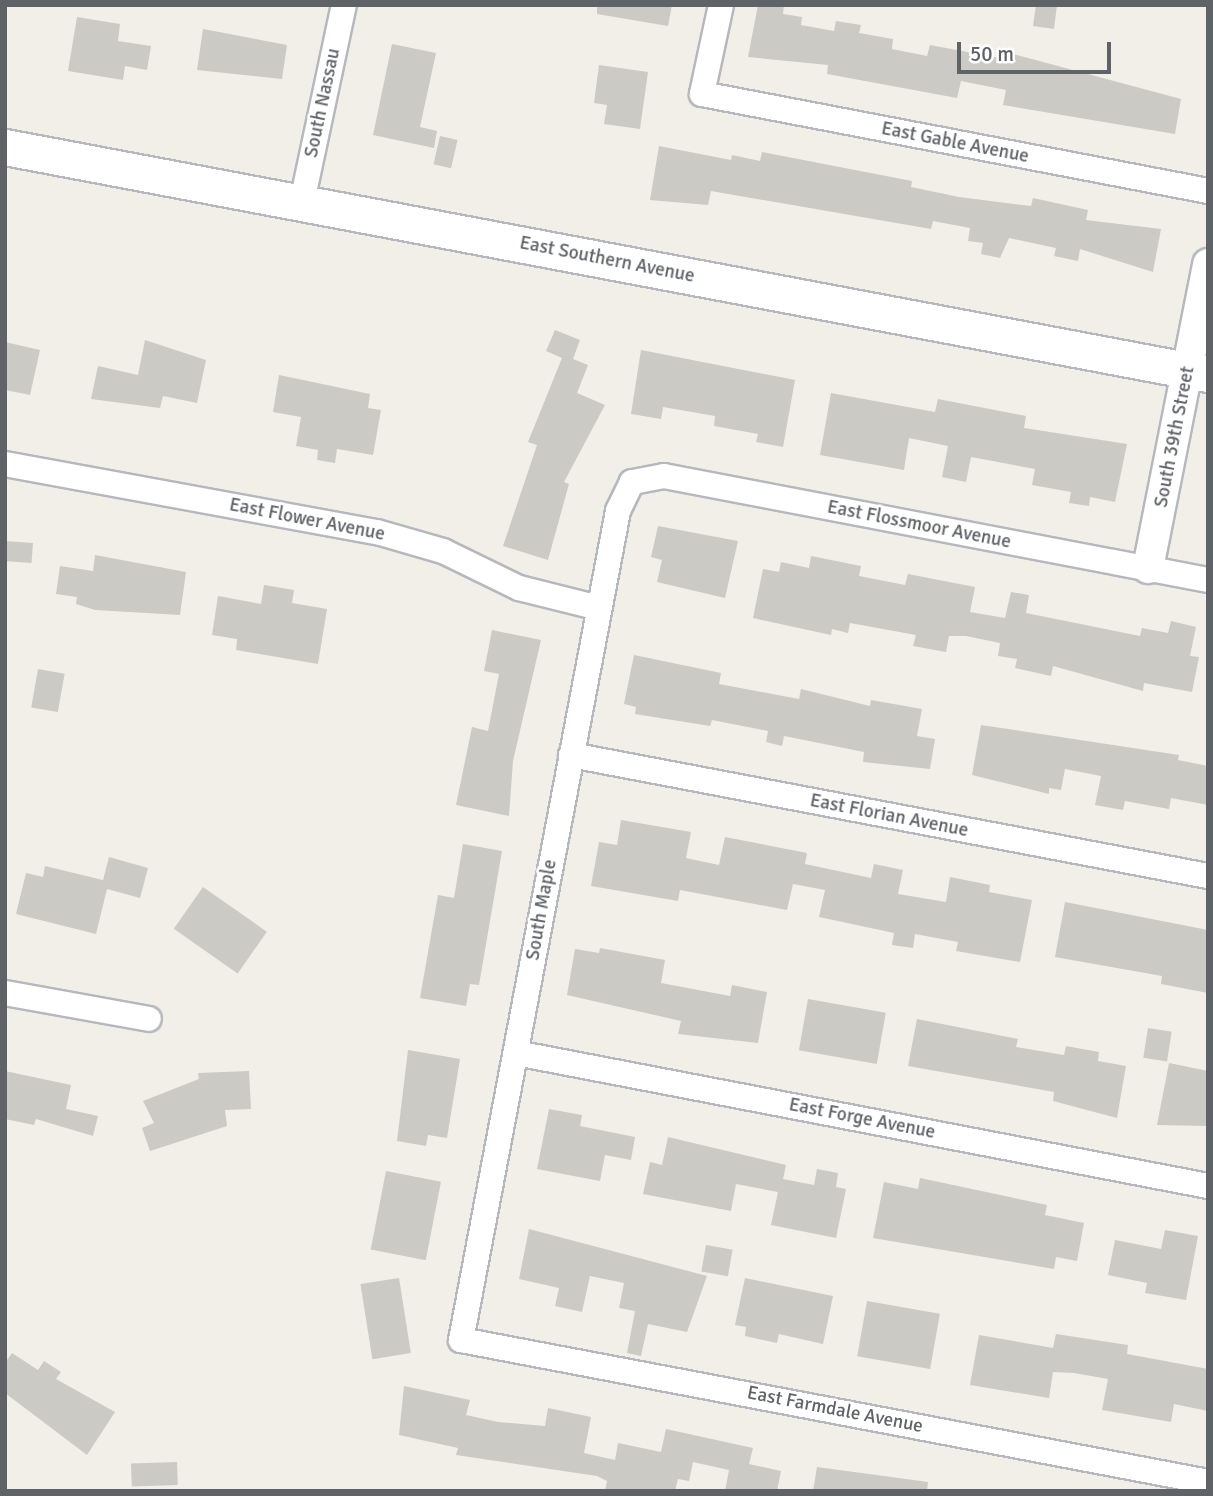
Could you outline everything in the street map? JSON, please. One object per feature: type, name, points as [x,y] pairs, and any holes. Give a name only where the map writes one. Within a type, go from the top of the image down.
[{"type":"main road","name":"East Southern Avenue","points":[[5,147],[1198,372]]},
{"type":"street","name":"South Nassau","points":[[302,202],[344,5]]},
{"type":"street","name":"East Gable Avenue","points":[[721,5],[702,94],[1208,191]]},
{"type":"street","name":"South 39th Street","points":[[1148,568],[1198,372],[1208,264]]},
{"type":"street","name":"East Flower Avenue","points":[[5,464],[377,532],[443,551],[519,588],[600,608]]},
{"type":"street","name":"East Flossmoor Avenue","points":[[632,482],[664,476],[1208,580]]},
{"type":"street","name":"South Maple","points":[[461,1340],[618,511],[632,482]]},
{"type":"street","name":"East Florian Avenue","points":[[571,755],[1208,876]]},
{"type":"street","points":[[5,993],[149,1019]]},
{"type":"street","name":"East Forge Avenue","points":[[516,1053],[1208,1186]]},
{"type":"street","name":"East Farmdale Avenue","points":[[461,1340],[1208,1482]]},
{"type":"building","points":[[597,5],[672,5],[668,26],[597,14]]},
{"type":"building","points":[[758,5],[784,5],[783,14],[802,17],[801,25],[834,31],[836,21],[861,25],[859,33],[893,39],[892,49],[927,56],[930,45],[1005,59],[1006,52],[1181,99],[1175,134],[1003,105],[1006,90],[961,81],[957,98],[827,74],[828,65],[748,57]]},
{"type":"building","points":[[1036,5],[1057,5],[1054,29],[1033,26]]},
{"type":"building","points":[[77,17],[120,24],[118,41],[151,46],[147,70],[125,66],[123,80],[68,71]]},
{"type":"building","points":[[203,29],[287,45],[282,79],[197,70]]},
{"type":"building","points":[[392,44],[436,53],[420,127],[437,131],[434,148],[373,135]]},
{"type":"building","points":[[599,65],[648,72],[640,129],[604,124],[607,105],[594,103]]},
{"type":"building","points":[[440,136],[458,140],[451,168],[433,164]]},
{"type":"building","points":[[659,146],[731,160],[732,155],[760,161],[762,152],[912,181],[911,187],[959,197],[1031,206],[1033,198],[1088,210],[1086,220],[1161,229],[1153,272],[1080,249],[1078,261],[1054,256],[1056,248],[1009,238],[1000,258],[981,254],[983,243],[968,241],[970,228],[933,221],[931,229],[711,191],[708,205],[650,200]]},
{"type":"building","points":[[555,330],[580,340],[573,359],[588,365],[577,393],[605,405],[564,482],[569,484],[548,560],[503,546],[537,445],[528,442],[562,358],[546,351]]},
{"type":"building","points":[[145,340],[206,360],[197,403],[163,396],[160,408],[91,399],[98,366],[138,375]]},
{"type":"building","points":[[5,342],[40,350],[30,395],[5,390]]},
{"type":"building","points":[[641,350],[795,380],[783,447],[756,442],[758,434],[714,426],[715,416],[663,407],[661,419],[631,414]]},
{"type":"building","points":[[279,375],[370,394],[368,408],[381,410],[373,455],[337,449],[335,463],[317,460],[318,450],[296,446],[301,417],[273,412]]},
{"type":"building","points":[[831,393],[935,412],[938,399],[1026,416],[1024,428],[1127,444],[1115,502],[1090,497],[1089,506],[1069,503],[1071,492],[1032,485],[1035,469],[971,457],[966,482],[942,477],[948,446],[909,438],[904,470],[820,455]]},
{"type":"building","points":[[658,526],[738,541],[725,598],[657,582],[662,560],[651,557]]},
{"type":"building","points":[[5,541],[33,543],[32,563],[5,561]]},
{"type":"building","points":[[95,555],[186,572],[180,615],[95,610],[76,604],[77,597],[56,594],[60,566],[93,571]]},
{"type":"building","points":[[811,556],[861,566],[859,576],[905,585],[908,574],[975,587],[970,612],[1005,618],[1011,592],[1029,595],[1026,613],[1140,636],[1142,628],[1168,633],[1171,621],[1196,627],[1190,656],[1199,657],[1192,692],[1144,683],[1143,691],[1053,666],[1051,676],[1015,668],[1017,659],[998,656],[1000,643],[966,636],[949,636],[946,652],[913,646],[916,635],[850,623],[848,633],[832,629],[831,635],[753,618],[763,569],[779,572],[781,562],[809,568]]},
{"type":"building","points":[[264,585],[294,590],[292,603],[327,609],[318,664],[236,650],[237,639],[212,635],[218,596],[261,604]]},
{"type":"building","points":[[492,630],[541,640],[513,761],[509,816],[456,805],[472,727],[488,731],[499,674],[484,671]]},
{"type":"building","points":[[634,655],[721,673],[719,684],[799,699],[801,689],[870,706],[871,700],[922,709],[917,736],[935,739],[930,769],[863,762],[864,752],[784,736],[782,746],[766,742],[768,731],[712,720],[710,726],[635,714],[636,707],[624,704]]},
{"type":"building","points":[[38,669],[65,674],[58,712],[31,707]]},
{"type":"building","points":[[981,725],[1179,755],[1178,760],[1208,766],[1208,805],[1171,798],[1169,809],[1125,801],[1123,810],[1095,805],[1101,776],[1065,769],[1061,790],[1049,788],[1049,794],[972,775]]},
{"type":"building","points":[[621,820],[691,832],[686,858],[719,865],[725,837],[807,853],[805,864],[871,878],[874,864],[903,870],[898,894],[946,902],[950,877],[990,885],[989,892],[1032,900],[1020,962],[956,951],[958,942],[915,934],[913,948],[892,945],[894,933],[819,917],[825,890],[793,884],[787,910],[680,890],[678,901],[591,886],[599,842],[617,845]]},
{"type":"building","points":[[463,844],[502,851],[479,985],[470,984],[466,1006],[420,998],[438,895],[454,898]]},
{"type":"building","points":[[109,857],[148,868],[140,898],[107,889],[96,934],[16,914],[26,873],[43,877],[45,866],[103,880]]},
{"type":"building","points":[[203,887],[267,932],[238,974],[174,929]]},
{"type":"building","points":[[1065,902],[1208,930],[1208,993],[1161,984],[1162,976],[1055,957]]},
{"type":"building","points":[[600,948],[665,960],[661,983],[730,996],[732,985],[767,992],[758,1043],[678,1034],[681,1021],[567,995],[575,949],[599,953]]},
{"type":"building","points":[[808,999],[886,1013],[877,1064],[799,1050]]},
{"type":"building","points":[[917,1019],[1018,1039],[1016,1047],[1064,1055],[1066,1046],[1099,1052],[1098,1061],[1126,1066],[1117,1118],[1053,1101],[1054,1092],[908,1066]]},
{"type":"building","points":[[1148,1028],[1172,1032],[1167,1061],[1143,1058]]},
{"type":"building","points":[[408,1050],[460,1059],[447,1138],[428,1135],[426,1146],[397,1141]]},
{"type":"building","points":[[1169,1063],[1208,1071],[1208,1126],[1157,1125]]},
{"type":"building","points":[[5,1071],[71,1085],[66,1109],[98,1116],[93,1136],[36,1119],[34,1125],[5,1119]]},
{"type":"building","points":[[249,1071],[251,1109],[225,1110],[227,1126],[150,1151],[142,1128],[154,1123],[143,1101],[199,1079],[198,1073]]},
{"type":"building","points":[[549,1109],[582,1115],[580,1126],[635,1137],[631,1160],[605,1155],[600,1181],[537,1169]]},
{"type":"building","points":[[668,1137],[786,1165],[783,1179],[814,1185],[817,1169],[838,1173],[836,1187],[846,1189],[836,1238],[771,1225],[778,1192],[736,1184],[731,1211],[643,1194],[650,1162],[662,1165]]},
{"type":"building","points":[[386,1171],[441,1182],[426,1260],[371,1250]]},
{"type":"building","points":[[920,1178],[1047,1205],[1045,1215],[1084,1223],[1077,1261],[1056,1257],[1054,1269],[873,1238],[884,1182],[918,1189]]},
{"type":"building","points":[[529,1229],[707,1276],[687,1332],[648,1324],[641,1356],[627,1353],[635,1311],[619,1308],[624,1283],[590,1276],[582,1312],[555,1306],[559,1288],[519,1279]]},
{"type":"building","points":[[1165,1230],[1198,1236],[1186,1300],[1145,1293],[1147,1283],[1108,1275],[1115,1240],[1161,1249]]},
{"type":"building","points":[[706,1245],[733,1250],[728,1276],[701,1272]]},
{"type":"building","points":[[399,1278],[411,1353],[372,1359],[360,1284]]},
{"type":"building","points":[[745,1278],[833,1296],[823,1344],[779,1334],[777,1343],[745,1336],[746,1327],[735,1325]]},
{"type":"building","points":[[867,1301],[940,1314],[930,1369],[857,1356]]},
{"type":"building","points":[[1056,1334],[1128,1345],[1127,1354],[1208,1369],[1208,1411],[1174,1404],[1171,1422],[1102,1410],[1108,1379],[1074,1373],[1053,1372],[1049,1398],[970,1385],[979,1335],[1053,1348]]},
{"type":"building","points":[[12,1353],[38,1370],[44,1361],[61,1372],[56,1379],[115,1412],[87,1455],[5,1393],[5,1363]]},
{"type":"building","points":[[404,1386],[470,1400],[466,1415],[498,1422],[545,1426],[548,1408],[591,1417],[584,1453],[615,1460],[618,1443],[661,1452],[666,1429],[753,1448],[749,1464],[781,1471],[777,1491],[725,1491],[729,1470],[693,1462],[689,1481],[678,1479],[675,1491],[605,1491],[607,1481],[597,1476],[456,1455],[458,1448],[399,1435]]},
{"type":"building","points":[[177,1462],[178,1485],[132,1487],[131,1464]]},
{"type":"building","points":[[817,1467],[928,1482],[927,1491],[813,1491]]}]
